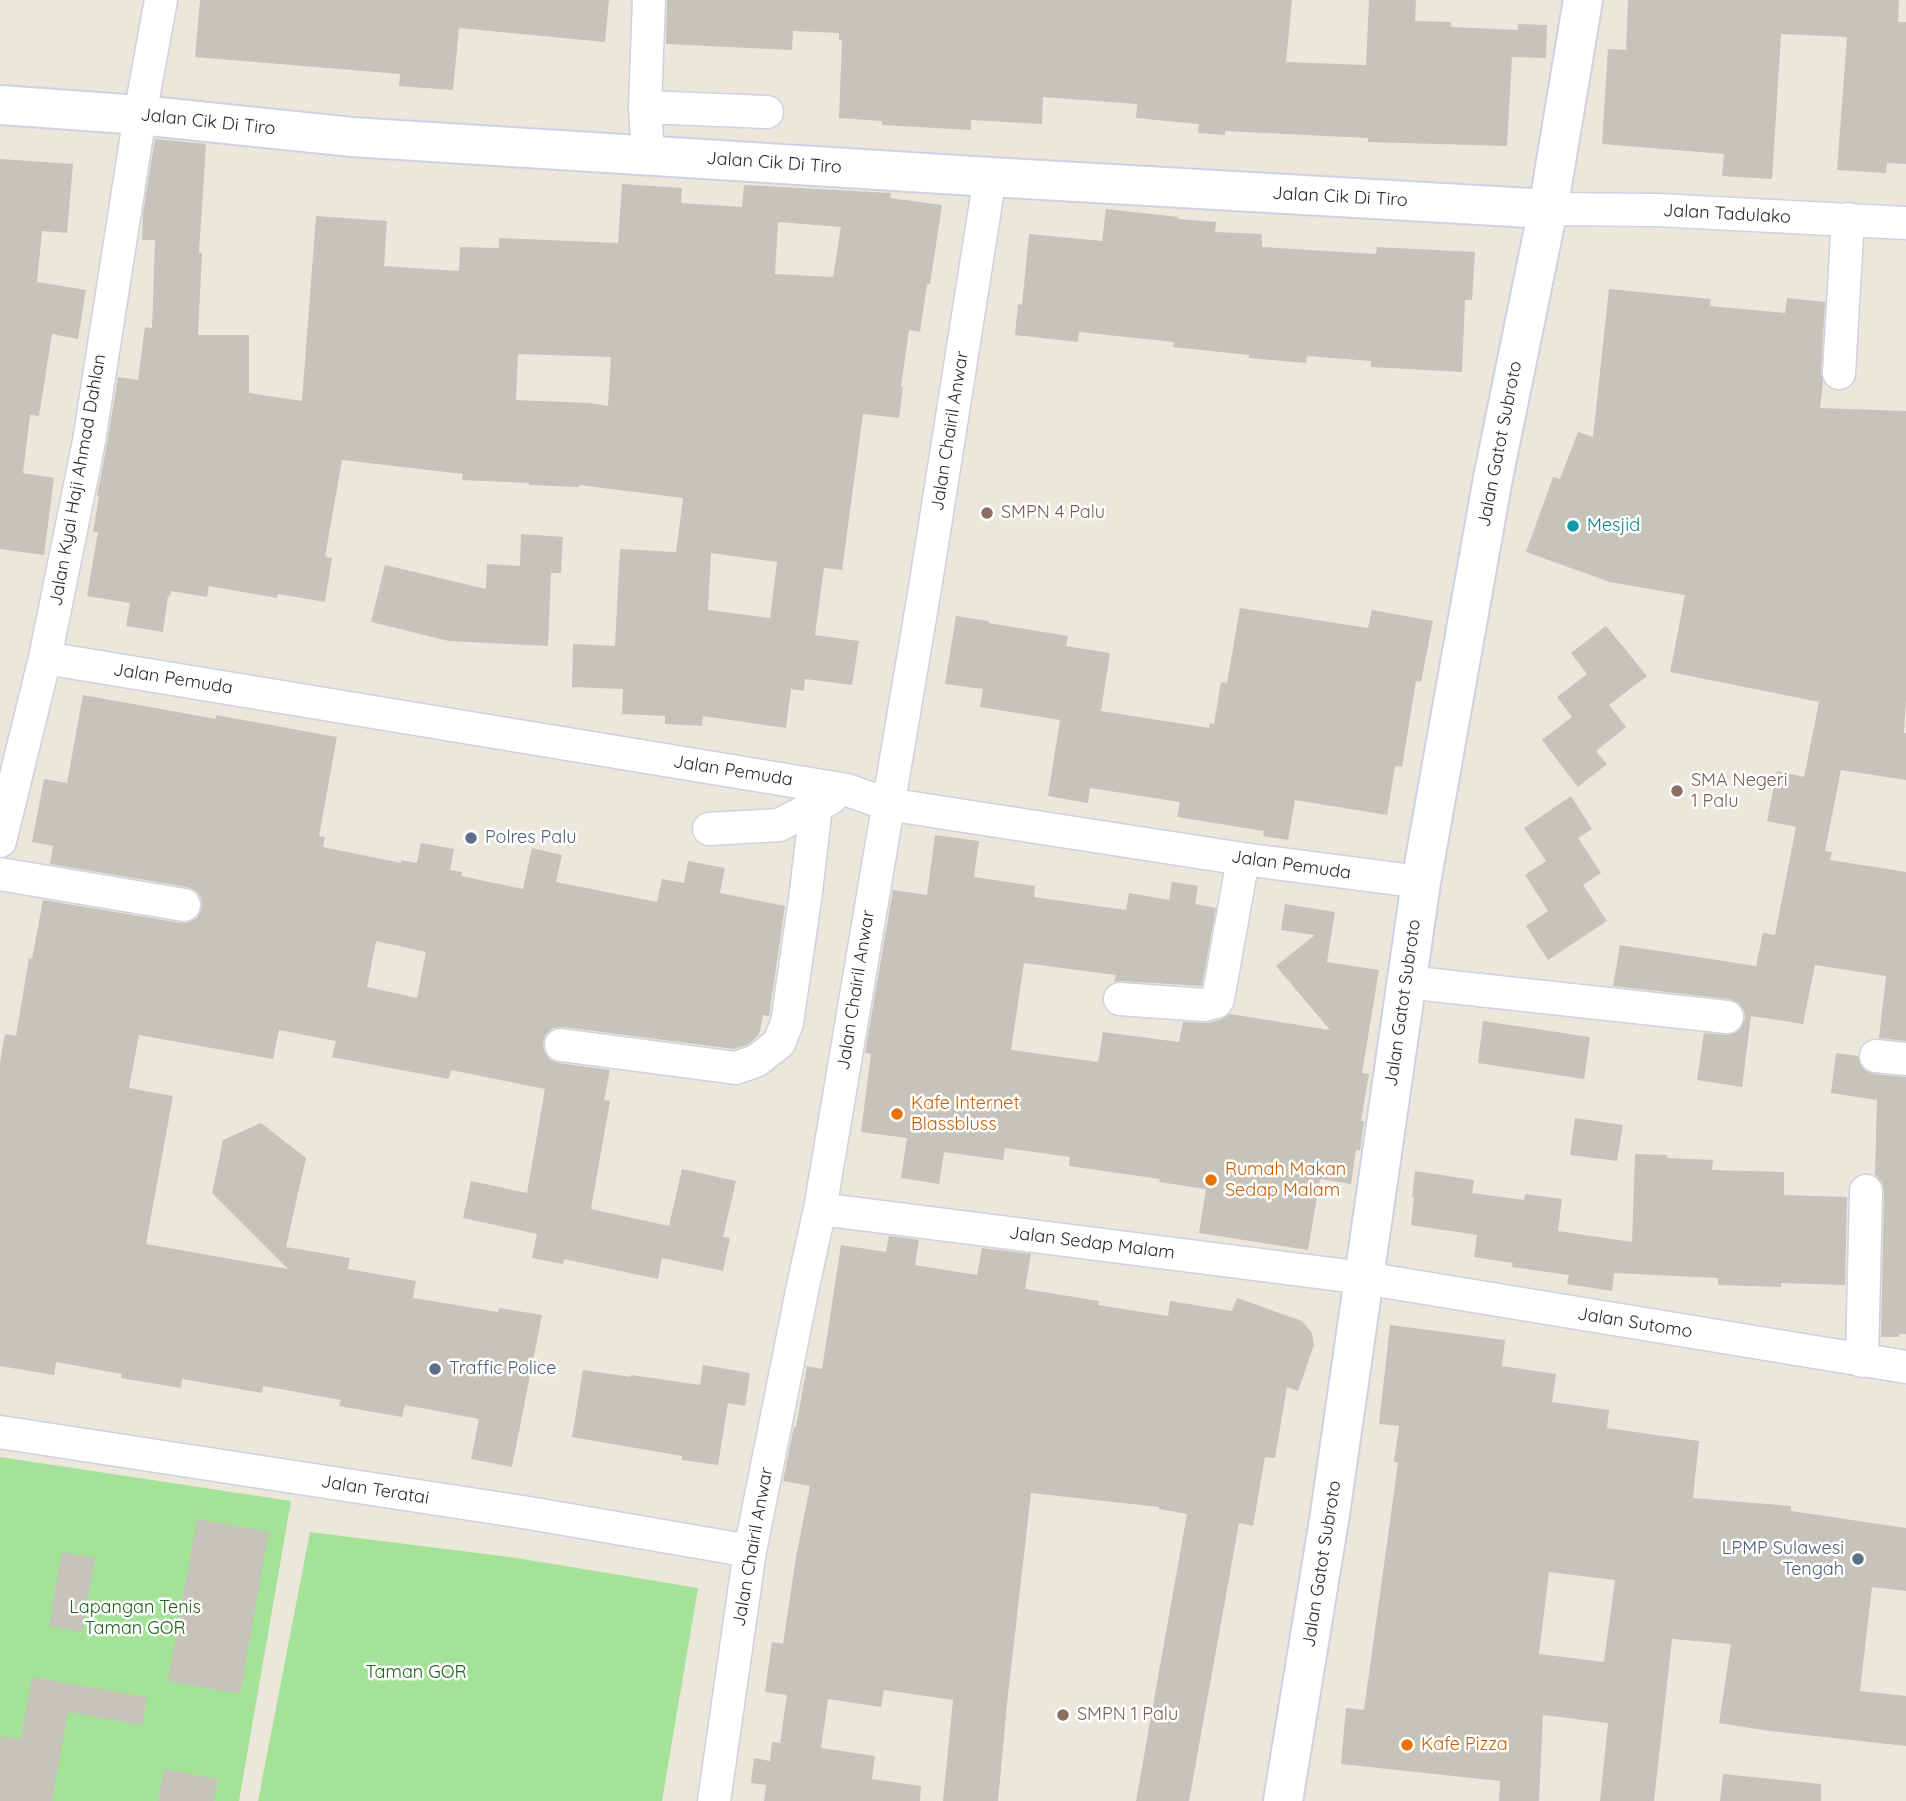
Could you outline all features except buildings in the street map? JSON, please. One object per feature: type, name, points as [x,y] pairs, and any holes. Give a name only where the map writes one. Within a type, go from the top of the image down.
[{"type":"street","name":"Jalan Kyai Haji Ahmad Dahlan","points":[[0,841],[45,658],[89,441],[140,115],[161,0]]},
{"type":"street","points":[[648,155],[645,107],[649,0]]},
{"type":"street","name":"Jalan Gatot Subroto","points":[[1283,1801],[1330,1514],[1421,882],[1493,478],[1548,209],[1583,0]]},
{"type":"street","name":"Jalan Cik Di Tiro","points":[[0,105],[140,115],[352,137],[1548,209]]},
{"type":"street","points":[[645,107],[766,112]]},
{"type":"street","name":"Jalan Chairil Anwar","points":[[714,1801],[750,1551],[820,1209],[990,177]]},
{"type":"street","name":"Jalan Tadulako","points":[[1548,209],[1657,210],[1906,223]]},
{"type":"street","points":[[1839,373],[1848,219]]},
{"type":"street","name":"Jalan Pemuda","points":[[45,658],[847,790],[887,804],[1243,859],[1421,882]]},
{"type":"street","points":[[709,829],[779,825],[847,790]]},
{"type":"street","points":[[561,1045],[736,1068],[756,1061],[779,1043],[787,1023],[816,806]]},
{"type":"street","points":[[1120,999],[1204,1005],[1216,1002],[1243,859]]},
{"type":"street","points":[[0,874],[184,905]]},
{"type":"street","points":[[1406,982],[1727,1017]]},
{"type":"street","points":[[1862,1361],[1866,1191]]},
{"type":"street","name":"Jalan Sedap Malam","points":[[820,1209],[1364,1278]]},
{"type":"street","name":"Jalan Sutomo","points":[[1364,1278],[1906,1367]]},
{"type":"street","name":"Jalan Teratai","points":[[0,1432],[529,1513],[750,1551]]},
{"type":"green space","name":"Lapangan Tenis Taman GOR","points":[[0,1457],[291,1501],[239,1801],[0,1801]]},
{"type":"green space","name":"Taman GOR","points":[[310,1532],[510,1557],[698,1588],[662,1801],[258,1801]]},
{"type":"place","name":"SMPN 4 Palu","points":[[987,513]]},
{"type":"place","name":"Mesjid","points":[[1573,526]]},
{"type":"place","name":"SMA Negeri 1 Palu","points":[[1677,791]]},
{"type":"place","name":"Polres Palu","points":[[471,838]]},
{"type":"place","name":"Kafe Internet Blassbluss","points":[[897,1114]]},
{"type":"place","name":"Rumah Makan Sedap Malam","points":[[1211,1180]]},
{"type":"place","name":"Traffic Police","points":[[435,1369]]},
{"type":"place","name":"LPMP Sulawesi Tengah","points":[[1858,1559]]},
{"type":"place","name":"SMPN 1 Palu","points":[[1063,1715]]},
{"type":"place","name":"Kafe Pizza","points":[[1407,1745]]}]
